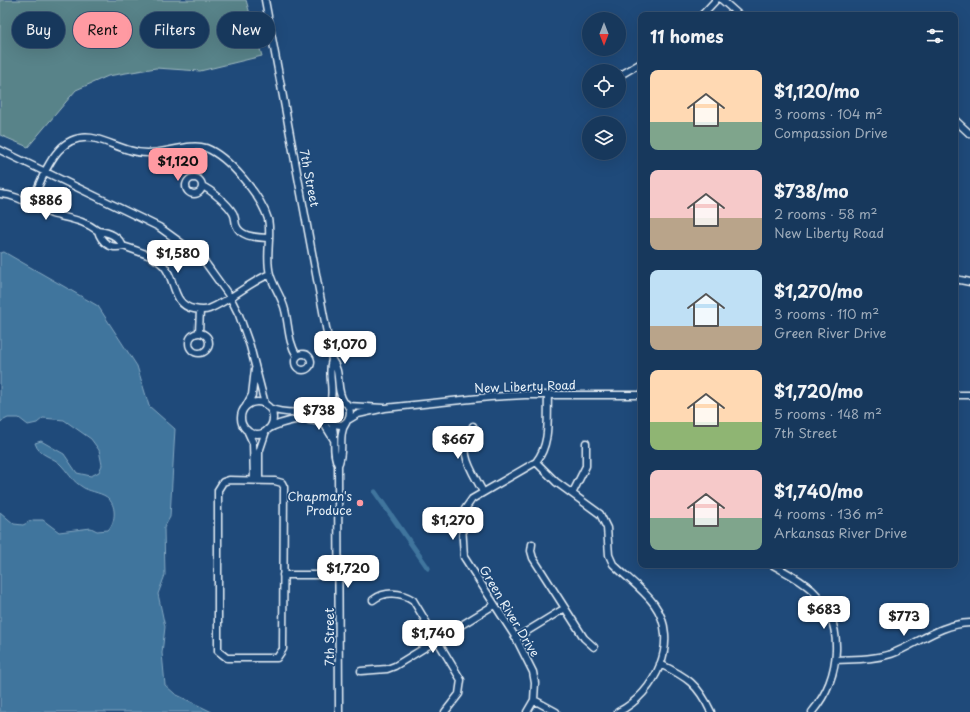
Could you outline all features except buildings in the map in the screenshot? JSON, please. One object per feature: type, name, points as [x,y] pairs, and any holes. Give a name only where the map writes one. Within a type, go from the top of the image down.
[{"type":"street","name":"7th Street","points":[[265,0],[332,360],[336,365],[339,392],[346,404]]},
{"type":"street","points":[[705,12],[716,0]]},
{"type":"street","points":[[722,0],[736,12]]},
{"type":"street","points":[[626,72],[638,66]]},
{"type":"street","points":[[958,123],[970,134]]},
{"type":"street","points":[[31,203],[55,153],[62,145],[74,139],[97,139],[133,152],[146,154],[192,147],[204,148],[216,153],[257,193],[268,220],[270,274],[285,309],[292,347],[297,356]]},
{"type":"street","points":[[0,150],[159,227],[202,258],[230,297],[246,334],[255,369],[260,381],[261,392],[272,416],[259,452],[256,480]]},
{"type":"street","points":[[202,186],[210,190],[233,212],[237,227],[242,233],[252,237],[269,238]]},
{"type":"street","points":[[0,194],[8,194],[51,213],[78,219],[90,224],[98,231],[114,236],[123,246],[153,257],[164,266],[169,274],[177,297],[183,304],[190,308],[200,310],[208,309],[256,280],[270,274]]},
{"type":"street","points":[[98,231],[100,239],[108,245],[117,248],[123,246]]},
{"type":"street","points":[[958,280],[970,282]]},
{"type":"street","points":[[199,332],[200,310]]},
{"type":"street","name":"7th Street","points":[[329,405],[332,396],[330,366],[332,360]]},
{"type":"street","points":[[255,369],[252,395],[241,416],[242,424],[254,443],[256,480]]},
{"type":"street","points":[[548,395],[547,440],[543,453],[536,462],[556,482],[572,492],[600,514],[607,528],[609,556],[613,564],[654,604],[664,622],[666,636],[665,648],[660,664],[648,688],[629,707],[618,712]]},
{"type":"street","name":"New Liberty Road","points":[[347,421],[358,414],[385,408],[507,396],[638,395]]},
{"type":"street","points":[[958,395],[970,395]]},
{"type":"street","points":[[246,406],[255,402],[267,406],[277,412],[290,413],[317,410],[335,401],[346,404],[350,412],[347,421],[341,425],[317,416],[304,420],[284,422],[266,430],[254,433],[247,430]]},
{"type":"street","name":"New Liberty Road","points":[[346,404],[385,408]]},
{"type":"street","points":[[329,405],[326,412],[330,422]]},
{"type":"street","points":[[304,420],[323,422],[335,441]]},
{"type":"street","name":"7th Street","points":[[339,712],[338,465],[341,459],[342,430],[347,421]]},
{"type":"street","name":"7th Street","points":[[330,422],[335,431],[334,459],[338,465]]},
{"type":"street","points":[[473,426],[466,438],[464,451],[483,492]]},
{"type":"street","points":[[572,492],[586,466],[586,443]]},
{"type":"street","name":"Green River Drive","points":[[527,712],[534,700],[535,683],[533,672],[516,638],[464,557],[462,524],[465,509],[472,499],[536,462]]},
{"type":"street","points":[[229,480],[256,480],[279,481],[284,487],[282,652],[277,658],[227,658],[220,655],[217,647],[218,490],[223,482],[229,480]]},
{"type":"street","points":[[432,523],[462,524]]},
{"type":"street","points":[[532,544],[531,550],[533,558],[584,638],[594,648]]},
{"type":"street","points":[[778,568],[803,582],[822,602],[834,630],[836,660],[829,686],[812,712]]},
{"type":"street","points":[[284,575],[339,575]]},
{"type":"street","points":[[373,600],[379,595],[405,595],[413,600],[461,680],[459,694],[445,712]]},
{"type":"street","points":[[361,671],[387,669],[395,666],[494,605]]},
{"type":"street","points":[[516,638],[565,608]]},
{"type":"street","points":[[836,660],[863,659],[886,655],[942,629],[956,624],[970,623]]},
{"type":"street","points":[[660,664],[681,674],[696,685],[704,696],[711,712]]},
{"type":"street","points":[[534,700],[556,712]]},
{"type":"green space","points":[[0,0],[246,0],[249,12],[217,12],[217,48],[260,48],[262,56],[200,71],[156,68],[108,76],[76,90],[28,147],[0,135]]},
{"type":"water","points":[[4,252],[98,306],[137,366],[149,406],[175,429],[170,517],[164,528],[165,575],[158,594],[165,627],[162,653],[165,685],[175,694],[212,712],[0,712],[0,512],[14,524],[23,525],[33,520],[43,520],[59,532],[91,528],[97,531],[108,530],[114,519],[112,503],[107,497],[80,485],[59,463],[43,454],[37,448],[35,443],[41,441],[64,454],[77,473],[91,476],[99,472],[102,465],[99,450],[91,439],[64,420],[43,418],[37,423],[28,425],[19,418],[8,418],[0,422],[0,253]]},
{"type":"waterway","points":[[375,492],[428,568]]},
{"type":"place","name":"Chapman's Produce","points":[[360,503]]}]
